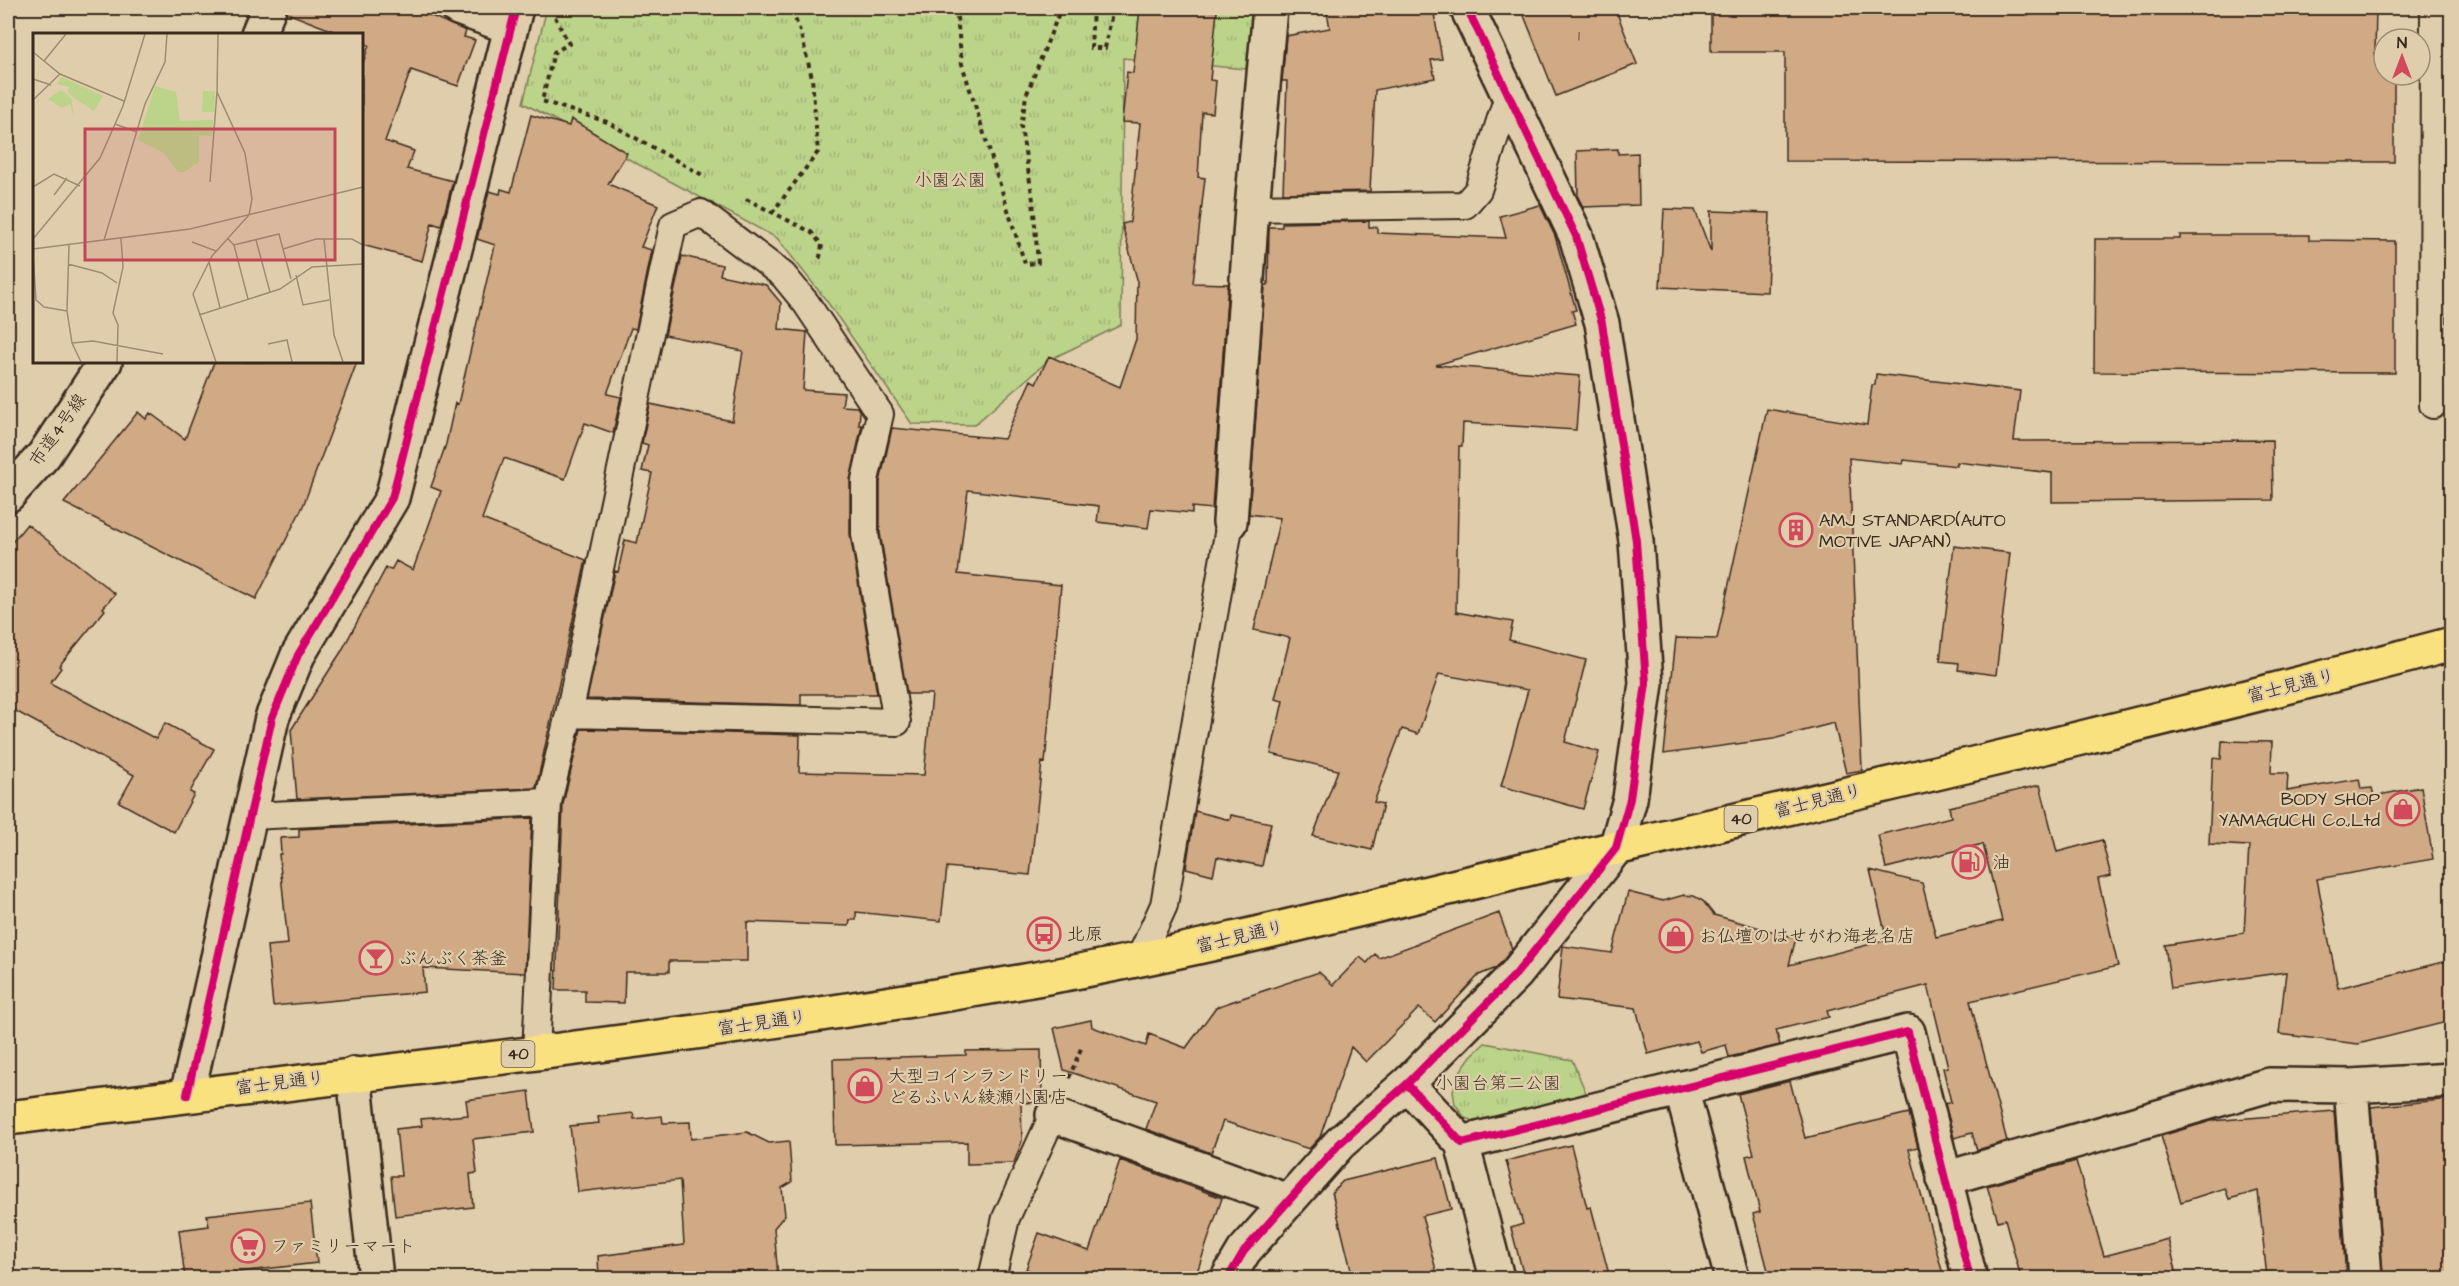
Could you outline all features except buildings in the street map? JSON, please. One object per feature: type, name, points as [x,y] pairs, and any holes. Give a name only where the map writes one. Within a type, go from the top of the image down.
[{"type":"main road","name":"富士見通り","points":[[8,1118],[782,1021],[1028,981],[1138,960],[1664,838],[2280,690],[2451,644]]},
{"type":"street","points":[[258,33],[269,8]]},
{"type":"street","points":[[187,1095],[272,718],[298,655],[392,498],[513,17],[458,8]]},
{"type":"street","points":[[1230,522],[1252,208],[1270,8]]},
{"type":"street","points":[[1228,1278],[1244,1251],[1340,1143],[1407,1084],[1516,974],[1616,848],[1630,799],[1646,682],[1636,541],[1602,323],[1576,236],[1467,8]]},
{"type":"street","name":"市道4号線","points":[[8,495],[44,455],[104,363]]},
{"type":"street","points":[[1462,1143],[1908,1032],[1970,1278]]},
{"type":"street","points":[[354,1074],[376,1278]]},
{"type":"street","points":[[1944,1179],[2269,1085],[2351,1086],[2451,1080]]},
{"type":"street","points":[[1407,1084],[1462,1143],[1497,1278]]},
{"type":"street","points":[[2351,1086],[2365,1278]]},
{"type":"street","points":[[1681,1088],[1732,1278]]},
{"type":"street","points":[[1053,1115],[1288,1201]]},
{"type":"lane","points":[[2433,405],[2443,131],[2434,8]]},
{"type":"lane","points":[[1252,208],[1465,205],[1478,190],[1508,96]]},
{"type":"lane","points":[[536,1052],[548,801],[569,714],[673,225],[701,213],[783,275],[806,303],[880,414],[865,480],[865,534],[897,722],[569,714]]},
{"type":"lane","points":[[1138,960],[1164,905],[1230,522]]},
{"type":"lane","points":[[250,816],[548,801]]},
{"type":"lane","points":[[992,1278],[1006,1218],[1053,1115]]},
{"type":"path","points":[[772,213],[818,152],[812,78],[801,34],[791,8]]},
{"type":"path","points":[[955,8],[962,64],[1025,264],[1038,263],[1033,200],[1021,127],[1023,107],[1060,8]]},
{"type":"path","points":[[1093,8],[1091,48],[1105,48],[1113,8]]},
{"type":"path","points":[[551,10],[569,44],[554,52],[542,101],[607,122],[710,179]]},
{"type":"path","points":[[741,196],[811,232],[822,245],[820,257],[811,264],[783,275]]},
{"type":"green space","name":"小園公園","points":[[547,8],[1253,8],[1246,69],[1123,58],[1121,325],[1049,360],[974,425],[912,424],[826,300],[777,238],[523,103]]},
{"type":"green space","name":"小園台第二公園","points":[[1485,1043],[1572,1060],[1586,1093],[1485,1125],[1465,1118],[1455,1104],[1453,1091],[1459,1073],[1471,1056]]},
{"type":"cycle path","points":[[187,1095],[272,718],[298,655],[392,498],[516,8]]},
{"type":"cycle path","points":[[1228,1278],[1244,1251],[1340,1143],[1407,1084],[1516,974],[1616,848],[1630,799],[1646,683],[1636,541],[1602,323],[1576,236],[1467,8]]},
{"type":"cycle path","points":[[1407,1084],[1462,1143],[1908,1032],[1970,1278]]},
{"type":"place","name":"AMJ STANDARD(AUTO MOTIVE JAPAN)","points":[[1796,530]]},
{"type":"place","name":"BODY SHOP YAMAGUCHI Co.,Ltd","points":[[2403,809]]},
{"type":"place","name":"油","points":[[1969,862]]},
{"type":"place","name":"北原","points":[[1044,934]]},
{"type":"place","name":"お仏壇のはせがわ海老名店","points":[[1676,936]]},
{"type":"place","name":"ぶんぶく茶釜","points":[[376,958]]},
{"type":"place","name":"大型コインランドリー どるふいん綾瀬小園店","points":[[865,1086]]},
{"type":"place","name":"ファミリーマート","points":[[248,1246]]}]
